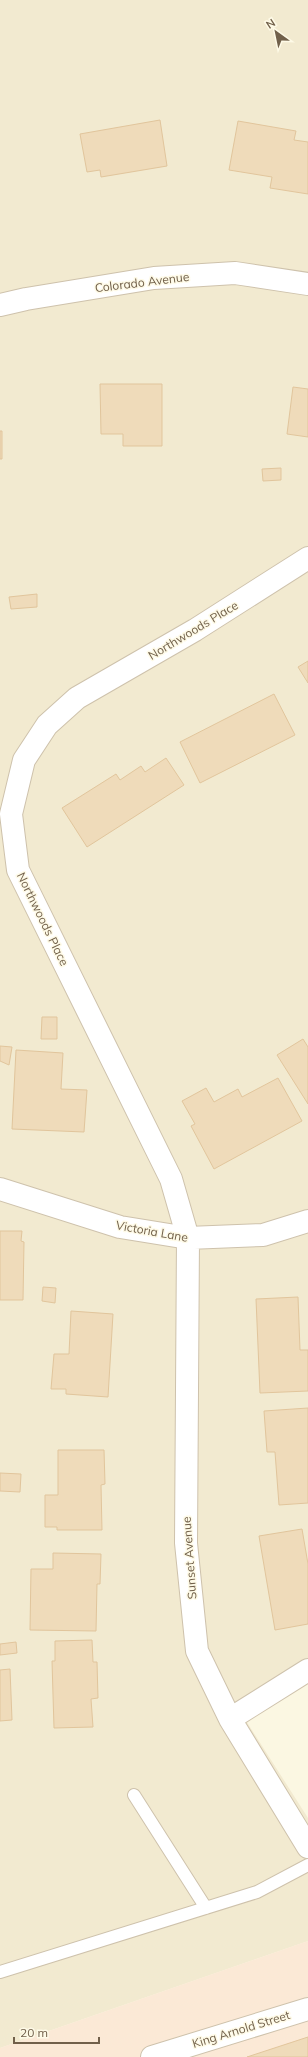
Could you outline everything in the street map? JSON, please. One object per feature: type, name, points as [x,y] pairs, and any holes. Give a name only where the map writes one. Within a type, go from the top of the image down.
[{"type":"street","name":"Colorado Avenue","points":[[0,305],[26,299],[154,278],[234,273],[308,284]]},
{"type":"street","name":"Northwoods Place","points":[[188,1238],[172,1179],[18,870],[11,814],[24,760],[46,726],[77,698],[195,630],[308,558]]},
{"type":"street","name":"Victoria Lane","points":[[0,1189],[120,1227],[188,1238],[263,1235],[308,1221]]},
{"type":"street","name":"Sunset Avenue","points":[[188,1238],[186,1543],[197,1651],[230,1719],[308,1847]]},
{"type":"street","points":[[230,1719],[308,1670]]},
{"type":"street","name":"King Arnold Street","points":[[152,2057],[308,2008]]},
{"type":"lane","points":[[134,1795],[206,1908]]},
{"type":"lane","points":[[0,1972],[257,1892],[308,1865]]},
{"type":"shaded area","points":[[0,0],[308,0],[308,1676],[243,1716],[308,1818],[308,1941],[0,2048]]},
{"type":"shaded area","points":[[308,1941],[308,2057],[0,2057],[0,2048]]},
{"type":"building","points":[[160,120],[167,166],[101,177],[100,170],[87,172],[80,134]]},
{"type":"building","points":[[238,121],[296,131],[294,140],[308,142],[308,194],[270,188],[272,177],[229,170]]},
{"type":"building","points":[[100,384],[162,384],[162,446],[123,446],[123,434],[101,434]]},
{"type":"building","points":[[293,387],[308,389],[308,437],[287,434]]},
{"type":"building","points":[[0,431],[2,431],[2,459],[0,459]]},
{"type":"building","points":[[281,468],[281,480],[263,481],[262,469]]},
{"type":"building","points":[[37,594],[37,607],[11,609],[9,597]]},
{"type":"building","points":[[308,661],[308,683],[298,667]]},
{"type":"building","points":[[274,694],[295,735],[200,783],[180,742]]},
{"type":"building","points":[[166,758],[184,785],[87,847],[62,808],[116,774],[120,780],[141,766],[145,772]]},
{"type":"building","points":[[42,1017],[57,1017],[57,1039],[41,1039]]},
{"type":"building","points":[[303,1039],[308,1047],[308,1104],[277,1055]]},
{"type":"building","points":[[0,1046],[12,1047],[9,1065],[0,1061]]},
{"type":"building","points":[[16,1050],[63,1053],[61,1089],[87,1090],[84,1132],[12,1129]]},
{"type":"building","points":[[278,1078],[302,1121],[214,1169],[191,1126],[195,1124],[182,1101],[206,1088],[214,1102],[238,1089],[242,1097]]},
{"type":"building","points":[[0,1231],[22,1231],[21,1241],[24,1242],[23,1300],[0,1300]]},
{"type":"building","points":[[43,1287],[56,1288],[55,1303],[42,1301]]},
{"type":"building","points":[[298,1297],[300,1350],[308,1350],[308,1391],[260,1393],[256,1299]]},
{"type":"building","points":[[71,1311],[113,1314],[108,1397],[66,1394],[66,1389],[51,1389],[54,1354],[69,1354]]},
{"type":"building","points":[[308,1408],[308,1503],[279,1505],[275,1452],[267,1452],[264,1411]]},
{"type":"building","points":[[58,1450],[104,1450],[105,1484],[101,1485],[102,1530],[57,1530],[57,1527],[45,1527],[45,1495],[58,1495]]},
{"type":"building","points":[[0,1473],[21,1474],[20,1492],[0,1491]]},
{"type":"building","points":[[302,1529],[308,1564],[308,1624],[275,1630],[259,1536]]},
{"type":"building","points":[[53,1553],[101,1554],[100,1584],[97,1584],[96,1631],[30,1630],[31,1569],[53,1569]]},
{"type":"building","points":[[92,1640],[93,1662],[97,1662],[98,1698],[91,1699],[93,1727],[54,1728],[52,1661],[55,1661],[55,1641]]},
{"type":"building","points":[[16,1642],[17,1653],[0,1655],[0,1644]]},
{"type":"building","points":[[10,1669],[12,1720],[0,1721],[0,1670]]},
{"type":"building","points":[[308,2037],[308,2057],[247,2057]]}]
